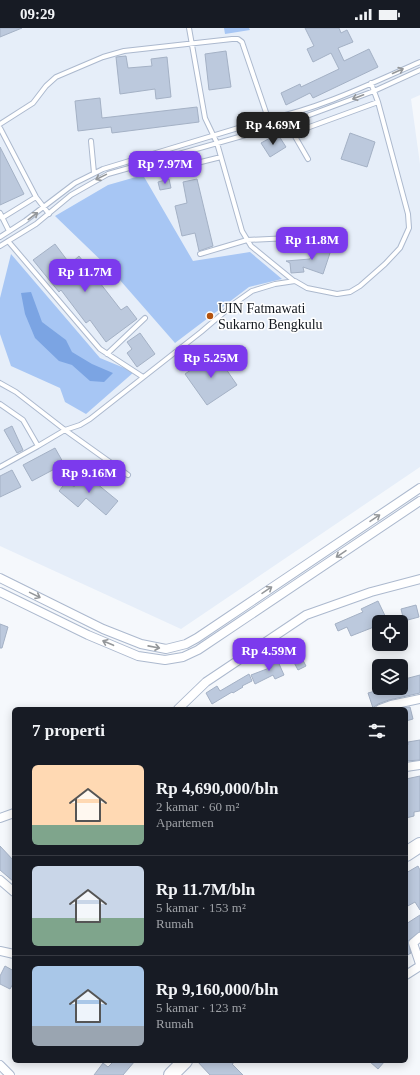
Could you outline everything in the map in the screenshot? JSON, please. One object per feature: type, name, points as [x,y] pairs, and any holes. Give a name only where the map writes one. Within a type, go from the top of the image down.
[{"type":"highway","points":[[171,1075],[183,1063]]},
{"type":"street","points":[[0,578],[103,629],[141,644],[166,649],[176,647],[197,638],[420,488]]},
{"type":"street","points":[[0,592],[88,635],[138,656],[155,660],[175,659],[198,650],[420,501]]},
{"type":"street","points":[[180,707],[206,682],[306,615],[371,592],[420,579]]},
{"type":"street","points":[[386,707],[420,699]]},
{"type":"street","points":[[408,767],[420,765]]},
{"type":"street","points":[[0,818],[12,814]]},
{"type":"street","points":[[0,880],[12,890]]},
{"type":"street","points":[[408,974],[420,965],[413,943],[420,937]]},
{"type":"street","points":[[0,951],[12,954]]},
{"type":"street","points":[[0,1065],[10,1075]]},
{"type":"lane","points":[[189,28],[205,118],[217,143],[237,218],[247,240],[262,257],[307,288],[337,294],[350,292],[360,286],[385,264],[400,248],[409,228],[407,206],[378,102],[370,83]]},
{"type":"lane","points":[[0,124],[33,103],[46,86],[56,77],[102,57],[124,51],[238,39],[242,42],[271,127]]},
{"type":"lane","points":[[0,237],[43,208],[76,183],[94,173],[118,164],[268,119],[286,116],[420,62]]},
{"type":"lane","points":[[0,246],[49,214],[71,195],[108,174],[288,123],[374,91],[420,70]]},
{"type":"lane","points":[[293,133],[378,102]]},
{"type":"lane","points":[[286,116],[293,133],[308,159]]},
{"type":"lane","points":[[0,128],[36,196],[43,208],[49,214]]},
{"type":"lane","points":[[91,141],[94,173]]},
{"type":"lane","points":[[173,169],[221,157]]},
{"type":"lane","points":[[2,218],[36,196]]},
{"type":"lane","points":[[0,213],[9,231]]},
{"type":"lane","points":[[200,254],[247,240],[331,236]]},
{"type":"lane","points":[[8,241],[100,349],[143,377]]},
{"type":"lane","points":[[0,467],[65,430],[90,420],[252,291],[263,287],[295,281]]},
{"type":"lane","points":[[107,354],[145,318]]},
{"type":"lane","points":[[0,383],[16,392],[65,430],[128,475]]},
{"type":"lane","points":[[0,404],[23,420],[38,446]]},
{"type":"shaded area","name":"UIN Fatmawati Sukarno Bengkulu","points":[[0,28],[420,28],[420,95],[411,99],[420,164],[420,467],[181,629],[0,546]]},
{"type":"shaded area","points":[[224,28],[249,28],[250,30],[225,34]]},
{"type":"shaded area","points":[[143,175],[193,261],[250,252],[282,279],[249,287],[175,343],[112,271],[55,216],[108,185]]},
{"type":"shaded area","points":[[11,254],[100,358],[134,372],[86,414],[65,402],[60,388],[11,366],[0,334],[0,298]]},
{"type":"shaded area","points":[[31,292],[42,322],[66,340],[72,352],[92,364],[113,373],[104,382],[90,381],[72,365],[59,361],[35,338],[25,314],[21,293]]},
{"type":"building","points":[[0,28],[22,28],[0,37]]},
{"type":"building","points":[[305,28],[339,28],[341,33],[347,30],[353,42],[338,48],[344,61],[369,49],[378,67],[313,98],[310,93],[286,105],[281,93],[300,84],[301,87],[339,69],[331,53],[313,62],[307,49],[314,46]]},
{"type":"building","points":[[226,51],[231,87],[209,90],[205,54]]},
{"type":"building","points":[[126,56],[128,68],[152,66],[151,59],[167,57],[171,97],[156,99],[155,89],[120,94],[116,57]]},
{"type":"building","points":[[100,98],[102,118],[197,107],[199,122],[112,133],[111,127],[78,131],[75,101]]},
{"type":"building","points":[[350,133],[375,142],[367,167],[341,159]]},
{"type":"building","points":[[279,136],[286,147],[270,157],[261,143],[272,137],[274,139]]},
{"type":"building","points":[[0,147],[24,194],[0,205]]},
{"type":"building","points":[[169,179],[171,188],[160,190],[158,182]]},
{"type":"building","points":[[197,179],[213,246],[199,251],[195,233],[182,236],[175,206],[187,203],[183,182]]},
{"type":"building","points":[[55,244],[70,264],[79,256],[121,310],[127,306],[137,319],[106,342],[90,320],[86,323],[61,290],[59,292],[33,260]]},
{"type":"building","points":[[315,244],[331,250],[323,274],[303,267],[304,272],[291,273],[290,263],[286,261],[310,259]]},
{"type":"building","points":[[140,333],[155,354],[137,367],[127,353],[132,349],[127,342]]},
{"type":"building","points":[[215,353],[237,385],[207,405],[185,374]]},
{"type":"building","points":[[12,426],[23,450],[17,453],[4,430]]},
{"type":"building","points":[[55,448],[64,464],[32,481],[23,465]]},
{"type":"building","points":[[12,470],[21,487],[0,497],[0,476]]},
{"type":"building","points":[[85,474],[118,501],[106,515],[86,498],[78,507],[59,491],[67,481],[74,487]]},
{"type":"building","points":[[378,601],[385,615],[372,615],[372,628],[351,636],[347,627],[338,631],[335,624],[363,612],[361,609]]},
{"type":"building","points":[[416,605],[419,617],[408,620],[408,615],[402,615],[401,609]]},
{"type":"building","points":[[0,624],[8,627],[2,648],[0,648]]},
{"type":"building","points":[[286,642],[291,652],[297,649],[306,666],[298,670],[289,653],[279,658],[274,648]]},
{"type":"building","points":[[276,657],[284,675],[275,679],[273,675],[255,684],[251,675],[272,667],[269,660]]},
{"type":"building","points":[[249,674],[252,681],[212,704],[206,693],[217,686],[220,691]]},
{"type":"building","points":[[420,675],[420,693],[389,700],[373,707],[368,693],[372,692],[372,695],[408,695],[408,678]]},
{"type":"building","points":[[408,707],[410,707],[413,719],[408,720]]},
{"type":"building","points":[[420,740],[420,760],[408,761],[408,742]]},
{"type":"building","points":[[420,776],[420,811],[414,812],[414,816],[408,818],[408,779]]},
{"type":"building","points":[[0,846],[12,859],[12,880],[0,870]]},
{"type":"building","points":[[418,866],[420,870],[420,910],[415,902],[408,906],[408,872]]},
{"type":"building","points":[[420,915],[420,932],[408,941],[408,923]]},
{"type":"building","points":[[408,941],[411,953],[408,955]]},
{"type":"building","points":[[5,966],[12,970],[12,986],[10,989],[0,984],[0,976]]},
{"type":"building","points":[[103,1063],[108,1067],[112,1063],[133,1063],[123,1075],[94,1075]]},
{"type":"building","points":[[199,1063],[233,1063],[232,1064],[243,1075],[210,1075]]},
{"type":"building","points":[[371,1063],[383,1063],[378,1069]]},
{"type":"place","name":"UIN Fatmawati Sukarno Bengkulu","points":[[210,316]]}]
